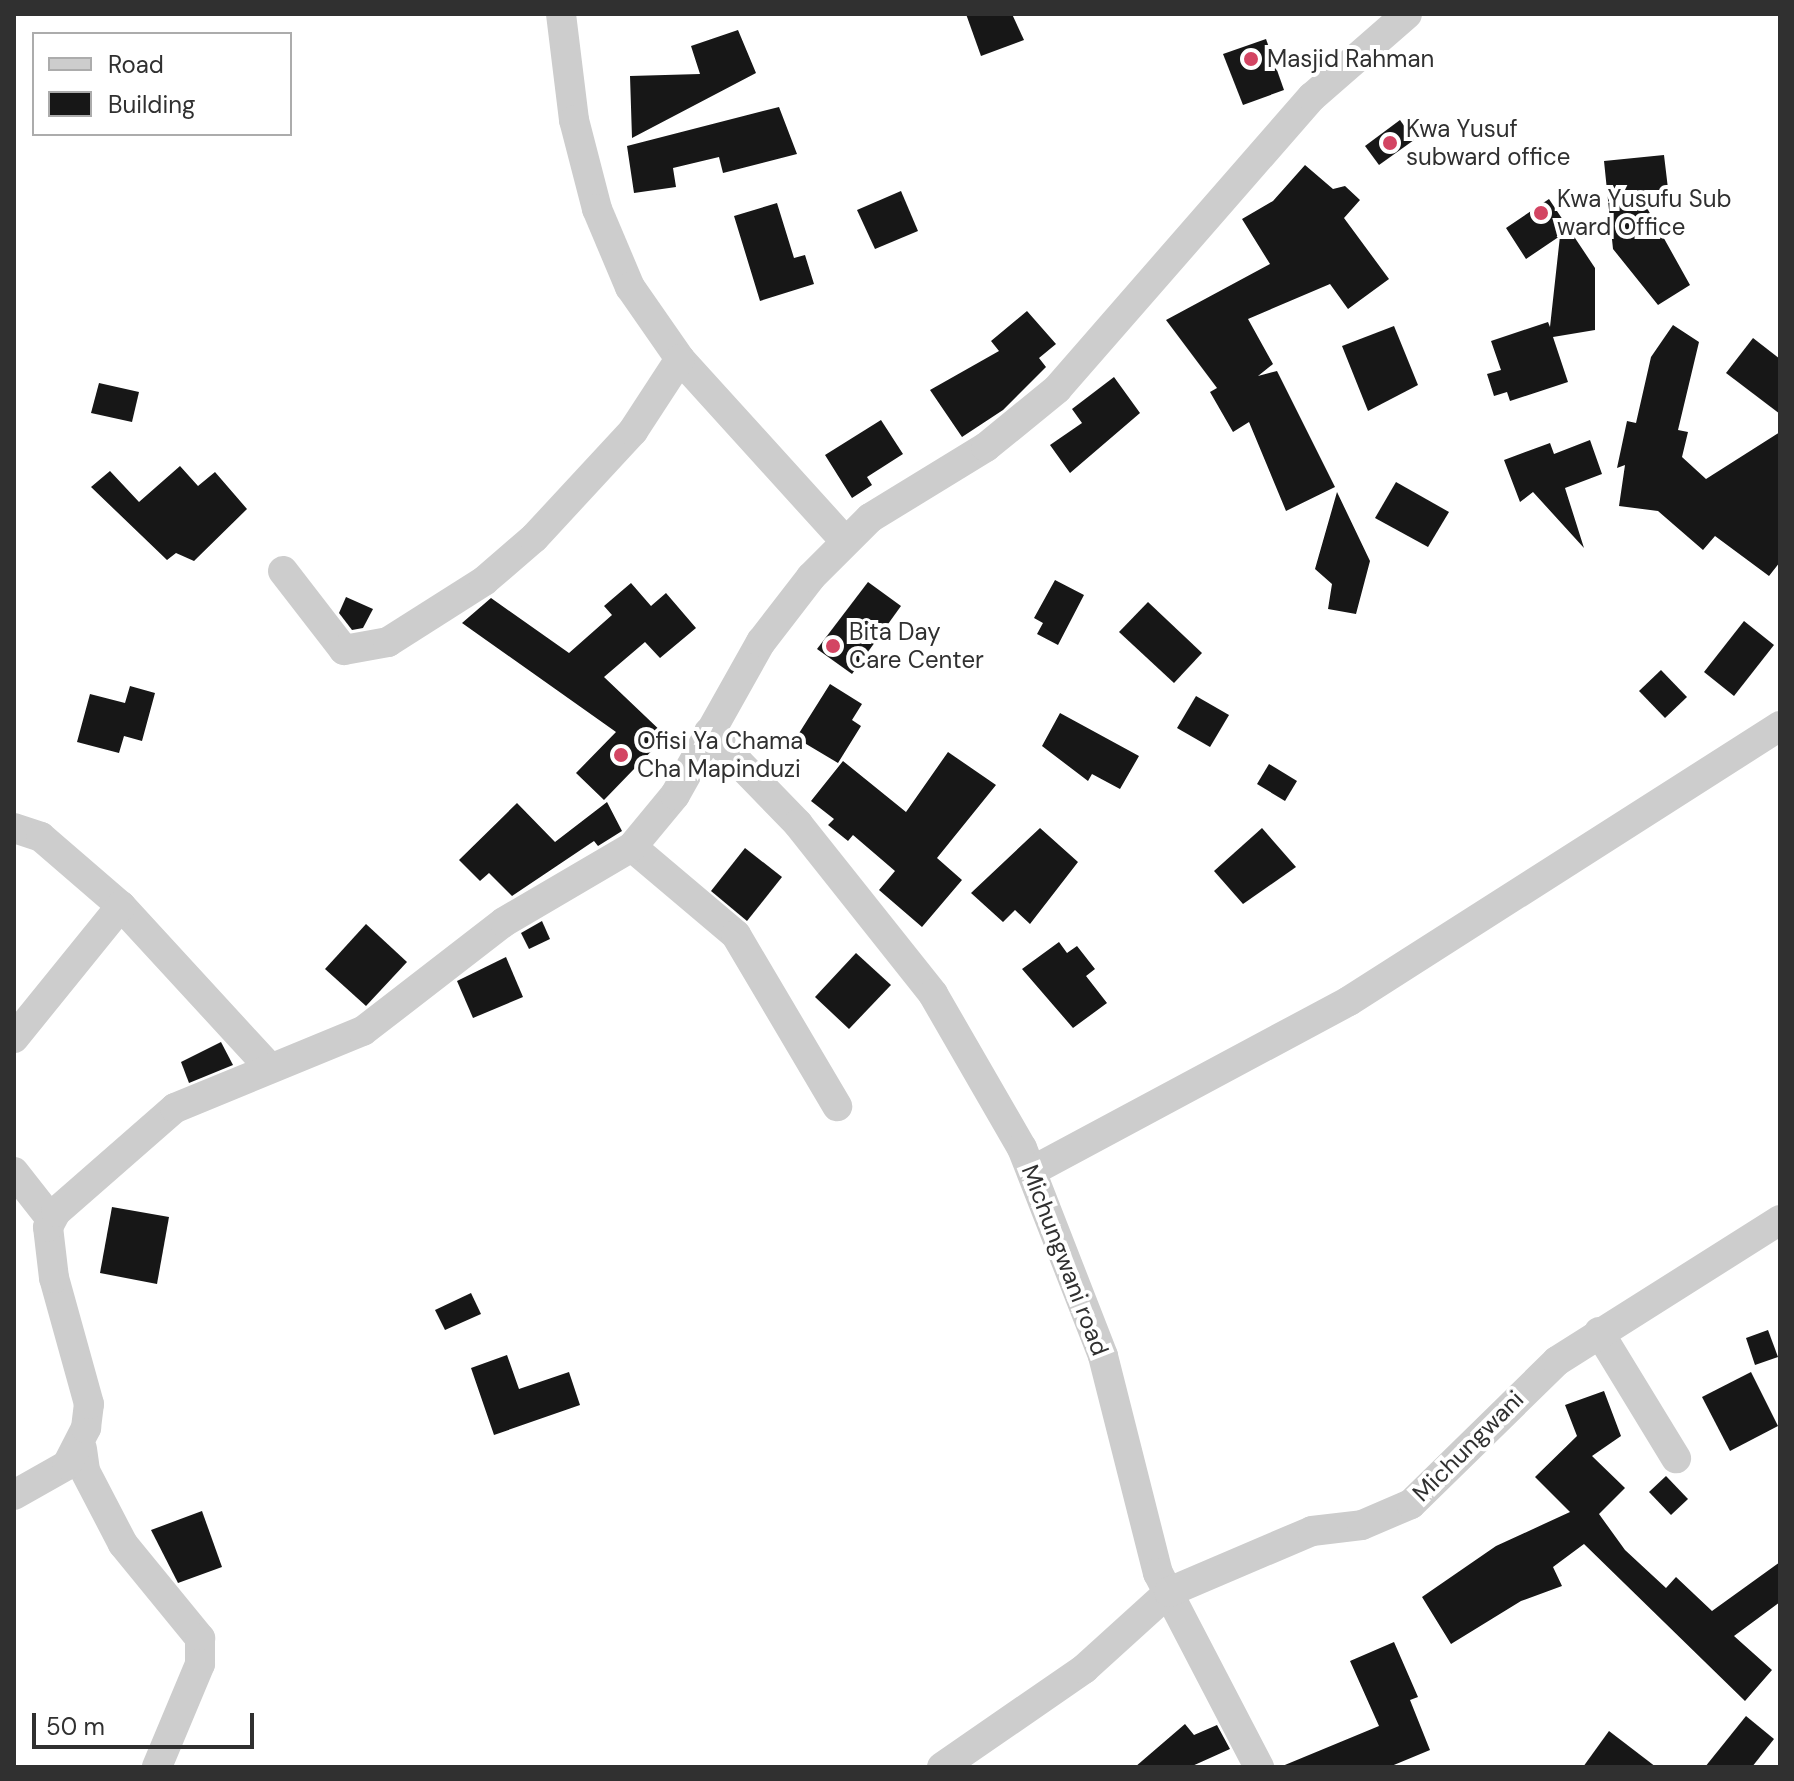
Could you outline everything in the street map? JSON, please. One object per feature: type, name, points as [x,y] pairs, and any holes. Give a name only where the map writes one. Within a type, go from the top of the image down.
[{"type":"street","points":[[561,14],[574,120],[597,209],[630,287],[680,359],[845,541]]},
{"type":"street","points":[[51,1219],[175,1108],[267,1065],[363,1031],[504,922],[632,847],[675,795],[761,642],[845,541],[986,447],[1057,389],[1312,97],[1407,14]]},
{"type":"street","points":[[283,571],[344,650],[388,642],[484,581],[534,538],[633,431],[680,359]]},
{"type":"street","points":[[1032,1171],[1349,1001],[1780,726]]},
{"type":"street","name":"Michungwani road","points":[[709,732],[798,824],[924,983],[1032,1171],[1103,1356],[1150,1549],[1259,1767]]},
{"type":"street","points":[[14,828],[41,837],[121,906],[267,1065]]},
{"type":"street","points":[[632,847],[736,935],[837,1106]]},
{"type":"street","points":[[14,1038],[121,906]]},
{"type":"street","points":[[14,1172],[51,1219],[54,1278],[89,1404],[82,1449],[85,1471],[123,1544],[200,1638],[200,1664],[157,1767]]},
{"type":"street","name":"Michungwani","points":[[942,1767],[1084,1669],[1169,1592],[1312,1531],[1362,1525],[1411,1504],[1526,1388],[1599,1332],[1780,1220]]},
{"type":"street","points":[[1599,1332],[1676,1458]]},
{"type":"street","points":[[14,1495],[54,1476],[82,1449]]},
{"type":"building","points":[[966,14],[1012,14],[1024,40],[981,56]]},
{"type":"building","points":[[738,30],[756,73],[632,138],[630,76],[700,74],[691,46]]},
{"type":"building","points":[[1266,39],[1284,90],[1243,105],[1223,54]]},
{"type":"building","points":[[779,107],[797,154],[723,173],[719,157],[673,168],[676,187],[634,193],[627,146]]},
{"type":"building","name":"Kwa Yusuf subward office","points":[[1400,120],[1414,140],[1379,165],[1365,146]]},
{"type":"building","points":[[1664,155],[1669,197],[1642,199],[1690,285],[1658,305],[1613,249],[1604,161]]},
{"type":"building","points":[[1305,165],[1333,189],[1345,186],[1360,200],[1344,218],[1389,279],[1348,309],[1330,284],[1248,319],[1273,364],[1258,376],[1277,371],[1335,487],[1286,511],[1249,422],[1233,432],[1210,392],[1217,388],[1166,320],[1270,264],[1242,219],[1273,201]]},
{"type":"building","points":[[901,191],[918,231],[875,249],[857,210]]},
{"type":"building","points":[[1549,199],[1595,268],[1595,330],[1553,337],[1568,382],[1510,401],[1507,392],[1494,396],[1487,374],[1501,370],[1491,341],[1548,322],[1550,327],[1560,236],[1526,259],[1506,228]]},
{"type":"building","points":[[777,203],[794,258],[805,255],[814,284],[760,301],[734,216]]},
{"type":"building","points":[[1027,311],[1056,344],[1039,358],[1046,367],[1003,410],[962,437],[930,390],[999,351],[991,341]]},
{"type":"building","points":[[1673,325],[1699,342],[1678,430],[1688,432],[1682,457],[1706,479],[1780,432],[1780,562],[1769,576],[1715,536],[1703,550],[1658,511],[1619,506],[1625,465],[1617,468],[1627,421],[1636,423],[1651,357]]},
{"type":"building","points":[[1394,326],[1418,385],[1368,411],[1342,346]]},
{"type":"building","points":[[1753,338],[1780,359],[1780,414],[1726,373]]},
{"type":"building","points":[[1114,377],[1140,413],[1070,473],[1050,445],[1082,423],[1072,409]]},
{"type":"building","points":[[99,383],[139,392],[132,422],[91,413]]},
{"type":"building","points":[[881,420],[903,454],[867,477],[872,485],[852,498],[825,455]]},
{"type":"building","points":[[1590,440],[1602,474],[1565,488],[1584,548],[1533,492],[1520,502],[1504,460],[1550,443],[1554,454]]},
{"type":"building","points":[[180,466],[198,486],[215,472],[247,509],[194,561],[176,553],[167,560],[91,487],[110,471],[139,502]]},
{"type":"building","points":[[1396,482],[1449,512],[1428,547],[1375,518]]},
{"type":"building","points":[[1337,492],[1370,561],[1356,614],[1328,609],[1332,584],[1315,569]]},
{"type":"building","points":[[1055,580],[1084,595],[1058,645],[1037,634],[1043,623],[1034,618]]},
{"type":"building","points":[[868,582],[901,606],[852,674],[817,649]]},
{"type":"building","points":[[631,583],[651,606],[666,593],[696,628],[660,658],[645,642],[604,677],[666,736],[604,800],[576,773],[616,732],[462,623],[491,598],[569,653],[612,615],[604,606]]},
{"type":"building","points":[[346,597],[373,609],[363,628],[352,630],[339,613]]},
{"type":"building","points":[[1148,602],[1202,653],[1174,683],[1119,632]]},
{"type":"building","points":[[1744,621],[1774,645],[1734,696],[1704,672]]},
{"type":"building","points":[[1661,670],[1687,697],[1665,718],[1639,691]]},
{"type":"building","points":[[830,684],[862,704],[852,720],[861,726],[838,763],[796,738]]},
{"type":"building","points":[[130,686],[155,693],[142,741],[124,736],[119,753],[77,742],[90,694],[125,703]]},
{"type":"building","points":[[1196,696],[1229,715],[1210,747],[1177,728]]},
{"type":"building","points":[[1060,713],[1139,756],[1120,789],[1092,774],[1088,781],[1042,746]]},
{"type":"building","points":[[948,752],[996,785],[937,858],[962,880],[922,927],[879,890],[895,871],[853,835],[848,841],[828,825],[834,819],[811,801],[843,761],[906,812]]},
{"type":"building","points":[[1269,764],[1297,781],[1285,801],[1257,784]]},
{"type":"building","points":[[607,802],[622,831],[598,846],[594,841],[512,896],[489,873],[480,881],[459,860],[517,803],[555,842]]},
{"type":"building","points":[[1040,828],[1078,862],[1030,924],[1015,910],[1003,922],[971,893]]},
{"type":"building","points":[[1262,828],[1296,867],[1243,904],[1214,871]]},
{"type":"building","points":[[745,848],[782,877],[747,921],[711,891]]},
{"type":"building","points":[[542,921],[550,939],[529,949],[521,933]]},
{"type":"building","points":[[366,924],[407,962],[366,1006],[325,969]]},
{"type":"building","points":[[1059,942],[1067,953],[1077,946],[1095,969],[1086,976],[1107,1003],[1073,1028],[1022,969]]},
{"type":"building","points":[[856,953],[891,985],[849,1029],[815,997]]},
{"type":"building","points":[[506,957],[523,997],[473,1018],[457,981]]},
{"type":"building","points":[[221,1042],[233,1065],[189,1083],[181,1062]]},
{"type":"building","points":[[112,1207],[169,1217],[157,1284],[100,1273]]},
{"type":"building","points":[[471,1293],[481,1314],[445,1330],[435,1310]]},
{"type":"building","points":[[1768,1330],[1778,1357],[1755,1365],[1746,1338]]},
{"type":"building","points":[[507,1355],[519,1389],[569,1372],[580,1405],[494,1435],[471,1368]]},
{"type":"building","points":[[1751,1372],[1778,1426],[1730,1451],[1702,1397]]},
{"type":"building","points":[[1604,1391],[1621,1436],[1592,1456],[1625,1488],[1599,1514],[1625,1550],[1666,1588],[1676,1577],[1712,1611],[1780,1562],[1780,1602],[1734,1636],[1772,1670],[1745,1701],[1584,1544],[1553,1567],[1562,1586],[1521,1601],[1451,1644],[1422,1597],[1496,1546],[1570,1512],[1535,1477],[1577,1436],[1565,1405]]},
{"type":"building","points":[[1666,1476],[1688,1499],[1671,1515],[1649,1492]]},
{"type":"building","points":[[202,1511],[222,1567],[178,1583],[151,1530]]},
{"type":"building","points":[[1394,1642],[1418,1697],[1410,1700],[1430,1750],[1389,1767],[1280,1767],[1379,1726],[1350,1661]]},
{"type":"building","points":[[1746,1716],[1774,1739],[1752,1767],[1705,1767]]},
{"type":"building","points":[[1185,1724],[1194,1735],[1217,1725],[1230,1749],[1190,1767],[1135,1767]]},
{"type":"building","points":[[1609,1731],[1656,1767],[1583,1767]]},
{"type":"place","name":"Masjid Rahman","points":[[1251,59]]},
{"type":"place","name":"Kwa Yusuf subward office","points":[[1390,143]]},
{"type":"place","name":"Kwa Yusufu Sub ward Office","points":[[1541,213]]},
{"type":"place","name":"Bita Day Care Center","points":[[833,646]]},
{"type":"place","name":"Ofisi Ya Chama Cha Mapinduzi","points":[[621,755]]}]
